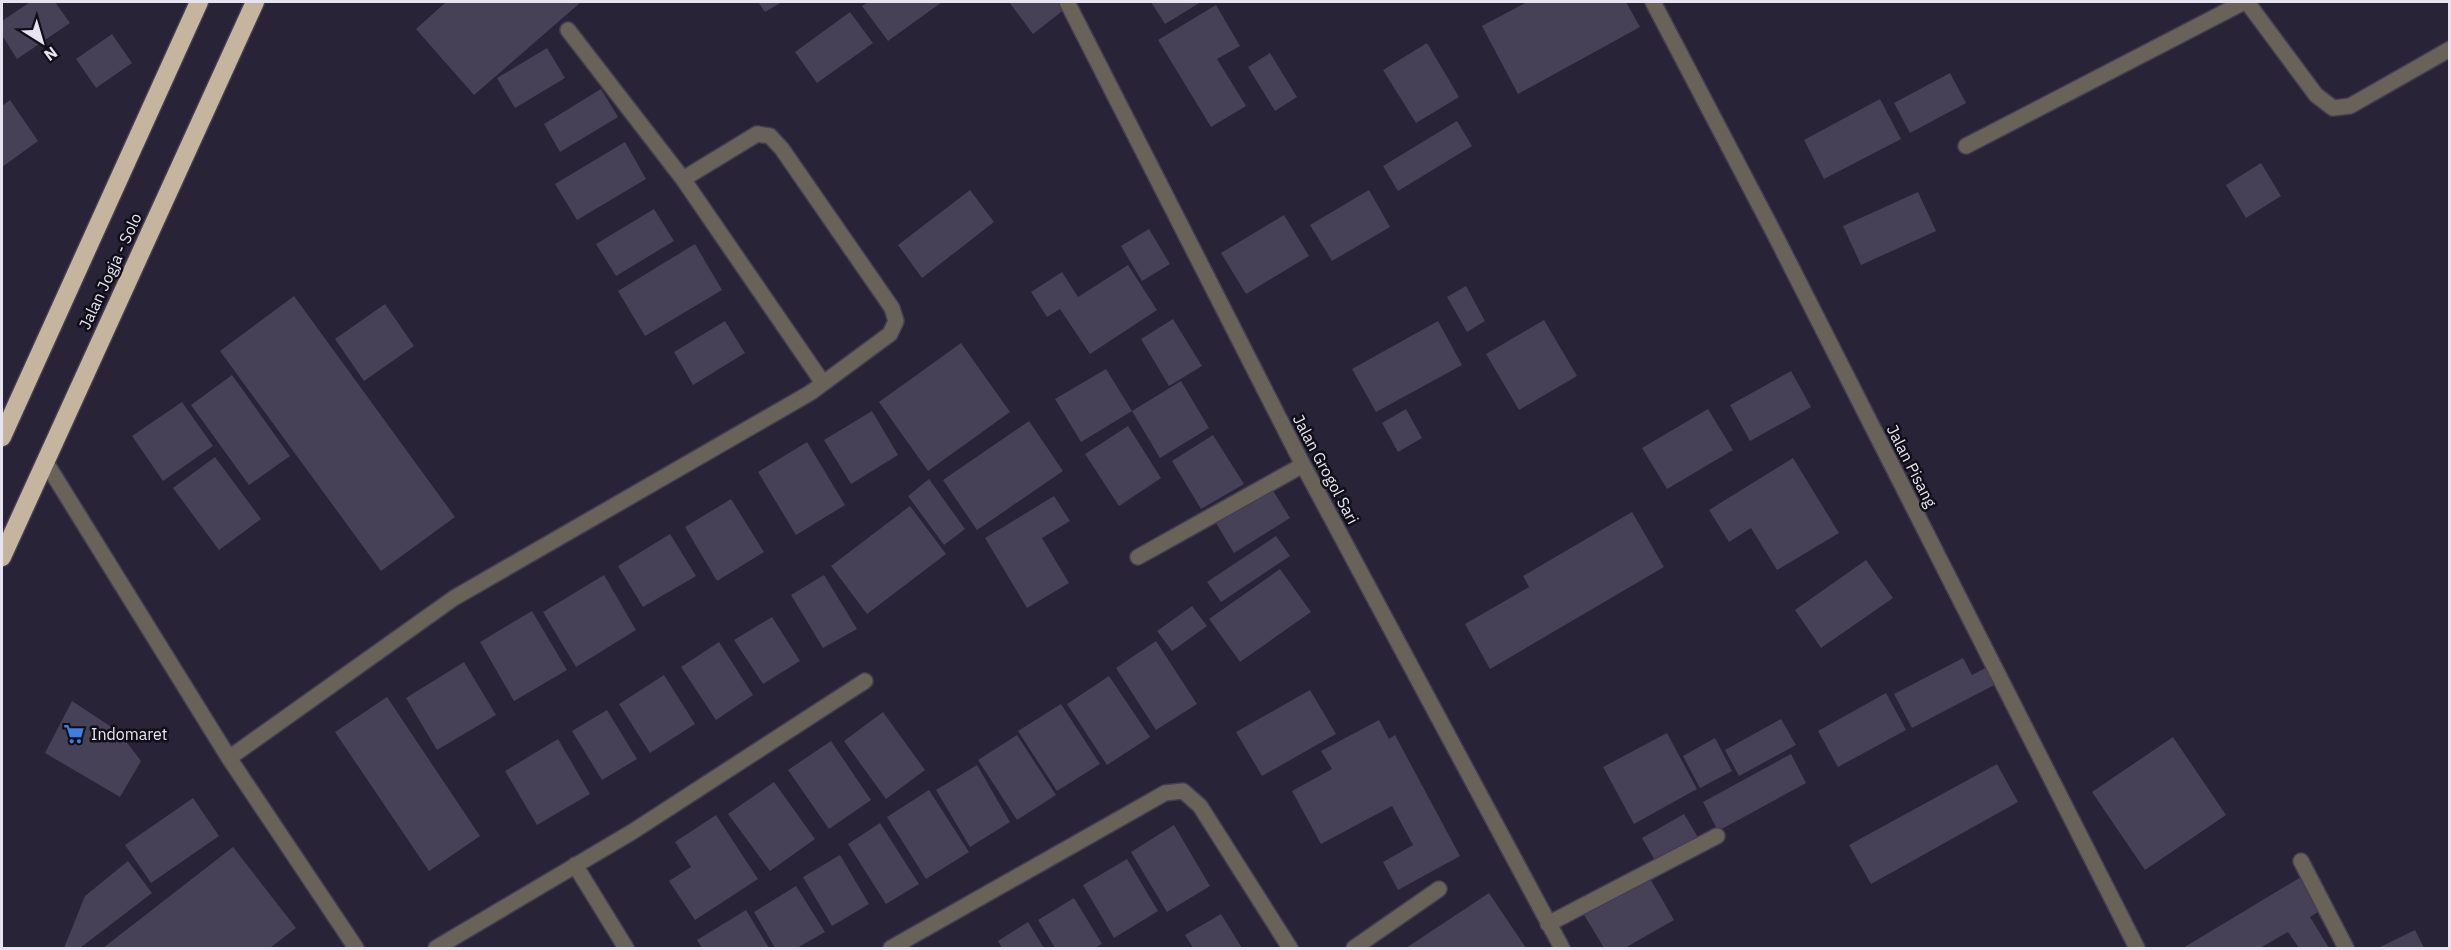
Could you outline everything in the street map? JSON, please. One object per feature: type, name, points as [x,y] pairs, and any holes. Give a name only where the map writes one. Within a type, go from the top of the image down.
[{"type":"highway","name":"Jalan Jogja - Solo","points":[[2,437],[199,2]]},
{"type":"highway","name":"Jalan Jogja - Solo","points":[[2,557],[255,2]]},
{"type":"street","name":"Jalan Grogol Sari","points":[[1067,2],[1303,465],[1562,948]]},
{"type":"street","name":"Jalan Pisang","points":[[1653,2],[1774,233],[2137,948]]},
{"type":"street","points":[[1966,146],[2246,2],[2316,95],[2333,108],[2350,106],[2450,49]]},
{"type":"street","points":[[568,30],[683,179],[823,383]]},
{"type":"street","points":[[229,758],[454,598],[823,383],[890,334],[896,321],[886,299],[782,149],[770,136],[757,134],[683,179]]},
{"type":"street","points":[[45,461],[229,758],[356,948]]},
{"type":"street","points":[[1138,557],[1303,465]]},
{"type":"street","points":[[436,948],[632,832],[865,681]]},
{"type":"street","points":[[891,948],[1165,793],[1183,791],[1200,806],[1290,948]]},
{"type":"street","points":[[1548,924],[1718,836]]},
{"type":"street","points":[[2301,861],[2346,948]]},
{"type":"street","points":[[575,865],[626,948]]},
{"type":"street","points":[[1354,948],[1439,889]]},
{"type":"building","points":[[30,2],[55,2],[70,23],[17,59],[2,35],[2,21]]},
{"type":"building","points":[[446,2],[581,2],[474,95],[416,29]]},
{"type":"building","points":[[758,2],[782,2],[765,12]]},
{"type":"building","points":[[868,2],[942,2],[888,41],[862,6]]},
{"type":"building","points":[[1009,2],[1059,2],[1065,9],[1033,34]]},
{"type":"building","points":[[1151,2],[1201,2],[1165,24]]},
{"type":"building","points":[[1527,2],[1626,2],[1640,27],[1518,94],[1482,26]]},
{"type":"building","points":[[1216,5],[1240,46],[1217,59],[1246,106],[1211,127],[1158,40]]},
{"type":"building","points":[[850,12],[873,43],[817,83],[795,52]]},
{"type":"building","points":[[112,34],[132,63],[96,88],[76,59]]},
{"type":"building","points":[[1427,43],[1459,97],[1416,123],[1383,70]]},
{"type":"building","points":[[547,48],[565,78],[515,108],[497,78]]},
{"type":"building","points":[[1270,53],[1297,97],[1275,111],[1248,67]]},
{"type":"building","points":[[1950,73],[1966,103],[1910,133],[1894,103]]},
{"type":"building","points":[[601,89],[618,117],[560,152],[544,124]]},
{"type":"building","points":[[1880,99],[1901,139],[1824,179],[1804,140]]},
{"type":"building","points":[[10,100],[38,141],[2,167],[2,106]]},
{"type":"building","points":[[1457,121],[1472,146],[1398,191],[1383,166]]},
{"type":"building","points":[[625,142],[646,179],[577,220],[555,184]]},
{"type":"building","points":[[2261,163],[2281,196],[2246,218],[2226,185]]},
{"type":"building","points":[[970,190],[994,222],[922,278],[898,245]]},
{"type":"building","points":[[1369,190],[1390,227],[1332,261],[1310,225]]},
{"type":"building","points":[[1918,192],[1936,231],[1861,265],[1843,226]]},
{"type":"building","points":[[654,209],[674,241],[616,276],[596,244]]},
{"type":"building","points":[[1284,215],[1309,256],[1246,294],[1221,253]]},
{"type":"building","points":[[1149,229],[1170,264],[1142,281],[1121,246]]},
{"type":"building","points":[[695,244],[722,290],[645,336],[618,291]]},
{"type":"building","points":[[1128,265],[1157,310],[1090,354],[1060,309],[1047,317],[1031,292],[1062,272],[1078,297]]},
{"type":"building","points":[[1466,286],[1485,321],[1467,332],[1447,297]]},
{"type":"building","points":[[294,296],[455,517],[381,571],[220,351]]},
{"type":"building","points":[[385,304],[414,346],[364,381],[335,339]]},
{"type":"building","points":[[1173,319],[1202,366],[1169,386],[1141,339]]},
{"type":"building","points":[[1544,320],[1577,376],[1519,410],[1486,354]]},
{"type":"building","points":[[725,321],[745,353],[693,385],[674,352]]},
{"type":"building","points":[[1438,321],[1462,365],[1376,412],[1352,369]]},
{"type":"building","points":[[961,343],[1010,412],[928,471],[879,402]]},
{"type":"building","points":[[1106,369],[1132,411],[1081,442],[1055,399]]},
{"type":"building","points":[[1791,371],[1811,407],[1750,441],[1730,405]]},
{"type":"building","points":[[232,375],[290,456],[249,485],[191,405]]},
{"type":"building","points":[[1181,381],[1209,428],[1160,458],[1132,411]]},
{"type":"building","points":[[182,402],[213,446],[163,481],[132,436]]},
{"type":"building","points":[[1406,409],[1422,438],[1398,452],[1382,423]]},
{"type":"building","points":[[1708,409],[1733,450],[1667,489],[1642,448]]},
{"type":"building","points":[[872,411],[898,455],[851,484],[824,440]]},
{"type":"building","points":[[1029,421],[1063,471],[977,530],[943,480]]},
{"type":"building","points":[[1128,426],[1161,478],[1119,506],[1085,454]]},
{"type":"building","points":[[1213,435],[1244,484],[1201,509],[1172,461]]},
{"type":"building","points":[[807,442],[845,505],[796,535],[758,472]]},
{"type":"building","points":[[215,457],[261,519],[219,550],[173,488]]},
{"type":"building","points":[[1793,458],[1839,533],[1777,570],[1751,528],[1729,542],[1709,510]]},
{"type":"building","points":[[929,479],[965,529],[944,545],[908,496]]},
{"type":"building","points":[[1272,489],[1290,518],[1234,553],[1216,523]]},
{"type":"building","points":[[1054,496],[1070,521],[1042,538],[1069,583],[1027,608],[985,538]]},
{"type":"building","points":[[731,499],[764,552],[717,581],[685,527]]},
{"type":"building","points":[[910,506],[946,554],[867,614],[831,566]]},
{"type":"building","points":[[1632,512],[1664,567],[1490,669],[1465,624],[1529,587],[1523,576]]},
{"type":"building","points":[[670,534],[696,576],[643,607],[618,566]]},
{"type":"building","points":[[1276,536],[1290,556],[1221,602],[1207,582]]},
{"type":"building","points":[[1866,560],[1893,598],[1821,648],[1795,610]]},
{"type":"building","points":[[1280,569],[1311,612],[1240,662],[1209,619]]},
{"type":"building","points":[[604,575],[636,630],[576,667],[543,612]]},
{"type":"building","points":[[824,575],[857,629],[823,648],[791,595]]},
{"type":"building","points":[[1192,606],[1207,626],[1172,651],[1157,631]]},
{"type":"building","points":[[532,611],[567,670],[514,701],[480,642]]},
{"type":"building","points":[[772,617],[800,661],[763,684],[734,640]]},
{"type":"building","points":[[1156,641],[1197,704],[1156,730],[1116,668]]},
{"type":"building","points":[[719,642],[753,695],[716,720],[681,667]]},
{"type":"building","points":[[1963,658],[1972,675],[1989,666],[1998,683],[1912,728],[1894,694]]},
{"type":"building","points":[[464,662],[496,715],[437,750],[406,698]]},
{"type":"building","points":[[664,675],[695,724],[650,753],[619,704]]},
{"type":"building","points":[[1109,676],[1150,737],[1107,765],[1067,704]]},
{"type":"building","points":[[1310,690],[1336,734],[1262,776],[1236,732]]},
{"type":"building","points":[[1886,693],[1906,730],[1838,767],[1818,731]]},
{"type":"building","points":[[387,697],[480,836],[429,871],[335,732]]},
{"type":"building","points":[[72,701],[119,732],[141,761],[120,797],[45,753]]},
{"type":"building","points":[[1061,704],[1100,764],[1057,791],[1018,731]]},
{"type":"building","points":[[607,710],[637,759],[602,780],[572,731]]},
{"type":"building","points":[[883,712],[925,770],[886,799],[844,741]]},
{"type":"building","points":[[1781,719],[1796,745],[1739,776],[1725,750]]},
{"type":"building","points":[[1379,720],[1389,739],[1395,735],[1460,856],[1398,890],[1383,862],[1413,845],[1392,806],[1321,844],[1292,791],[1332,769],[1321,751]]},
{"type":"building","points":[[1667,733],[1697,789],[1634,824],[1603,767]]},
{"type":"building","points":[[1017,735],[1056,795],[1017,820],[978,760]]},
{"type":"building","points":[[2173,737],[2226,815],[2145,870],[2092,792]]},
{"type":"building","points":[[1715,738],[1732,771],[1700,788],[1683,756]]},
{"type":"building","points":[[558,739],[590,794],[537,825],[505,771]]},
{"type":"building","points":[[831,741],[871,800],[829,829],[788,770]]},
{"type":"building","points":[[1791,754],[1806,783],[1718,831],[1703,802]]},
{"type":"building","points":[[1997,764],[2018,802],[1871,884],[1849,845]]},
{"type":"building","points":[[977,765],[1010,822],[970,847],[936,790]]},
{"type":"building","points":[[774,782],[815,839],[770,871],[728,814]]},
{"type":"building","points":[[929,790],[969,852],[926,879],[887,817]]},
{"type":"building","points":[[193,798],[219,836],[151,883],[125,845]]},
{"type":"building","points":[[1684,814],[1699,839],[1657,864],[1642,838]]},
{"type":"building","points":[[716,815],[758,879],[695,920],[669,881],[691,867],[675,842]]},
{"type":"building","points":[[880,823],[919,884],[886,904],[848,844]]},
{"type":"building","points":[[1174,825],[1210,886],[1167,912],[1131,852]]},
{"type":"building","points":[[233,847],[296,928],[270,948],[103,948]]},
{"type":"building","points":[[840,855],[869,904],[832,926],[803,877]]},
{"type":"building","points":[[1127,859],[1158,911],[1114,938],[1083,885]]},
{"type":"building","points":[[128,861],[152,893],[80,948],[64,948],[85,896]]},
{"type":"building","points":[[1648,875],[1674,920],[1625,948],[1604,948],[1583,913]]},
{"type":"building","points":[[2301,877],[2321,910],[2310,917],[2329,948],[2299,948],[2288,932],[2260,948],[2183,948]]},
{"type":"building","points":[[796,886],[825,932],[797,948],[775,948],[754,912]]},
{"type":"building","points":[[1489,893],[1526,948],[1406,948]]},
{"type":"building","points":[[1074,898],[1102,944],[1094,948],[1055,948],[1038,920]]},
{"type":"building","points":[[746,910],[769,948],[702,948],[697,940]]},
{"type":"building","points":[[1221,914],[1242,948],[1193,948],[1185,935]]},
{"type":"building","points":[[1028,922],[1044,948],[1002,948],[998,941]]},
{"type":"building","points":[[2415,930],[2424,948],[2378,948]]},
{"type":"place","name":"Indomaret","points":[[74,734]]}]
